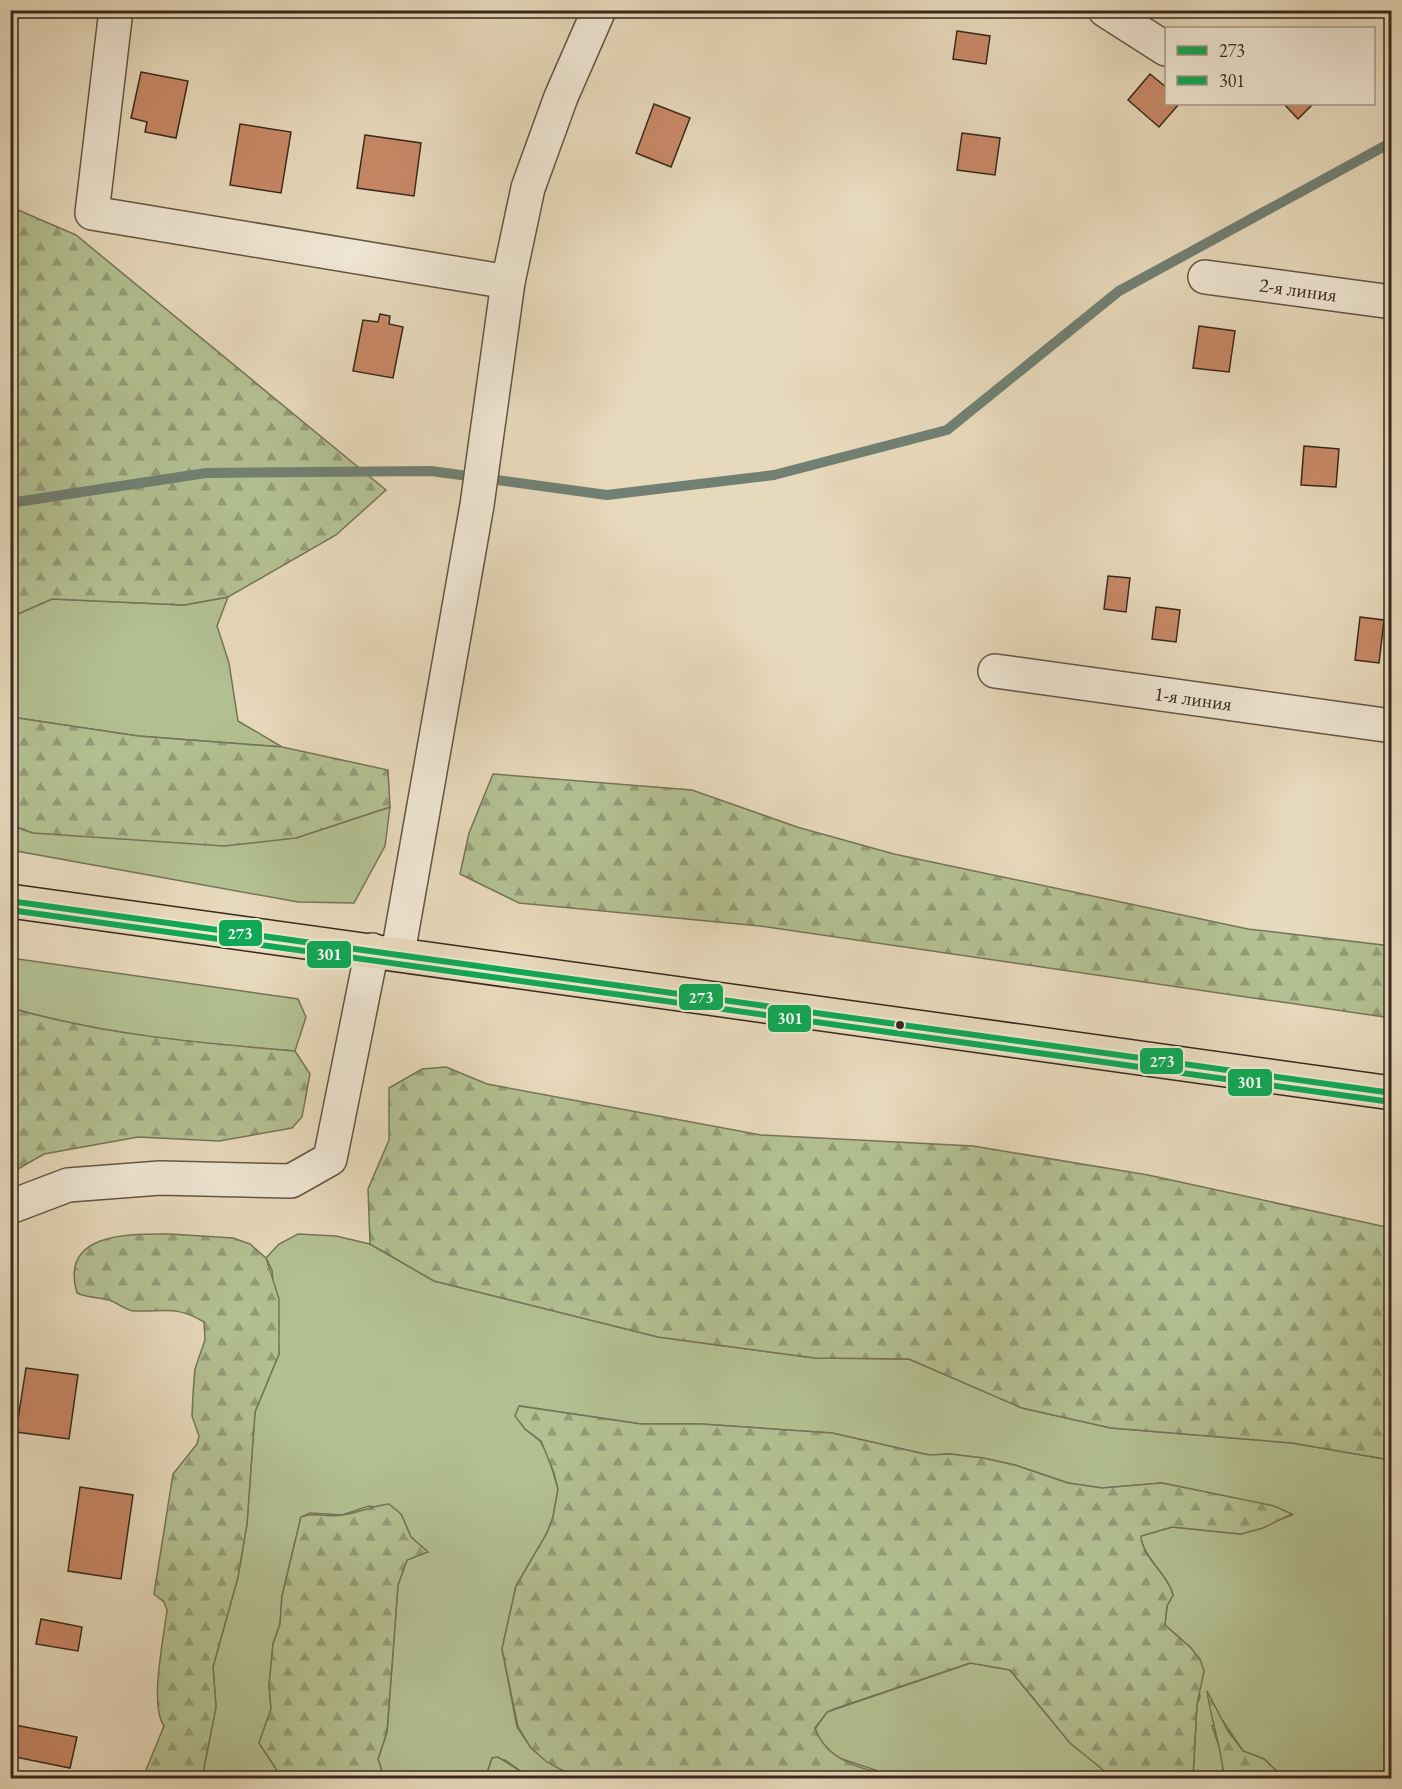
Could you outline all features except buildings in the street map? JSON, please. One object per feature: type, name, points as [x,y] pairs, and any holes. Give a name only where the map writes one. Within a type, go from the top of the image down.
[{"type":"main road","points":[[10,901],[1392,1093]]},
{"type":"street","points":[[116,10],[92,213],[508,282]]},
{"type":"street","points":[[10,1207],[68,1185],[160,1178],[291,1181],[330,1159],[385,952],[477,505],[508,282],[528,188],[561,98],[599,10]]},
{"type":"street","points":[[1105,10],[1165,48]]},
{"type":"street","name":"2-я линия","points":[[1205,278],[1392,302]]},
{"type":"street","name":"1-я линия","points":[[995,671],[1392,726]]},
{"type":"green space","points":[[11,207],[76,235],[386,490],[336,535],[228,597],[184,605],[52,599],[11,617]]},
{"type":"green space","points":[[228,597],[217,626],[229,663],[238,721],[282,747],[138,736],[11,717],[11,617],[52,599],[184,605]]},
{"type":"green space","points":[[11,717],[138,736],[282,747],[388,770],[390,807],[296,838],[224,846],[33,833],[11,825]]},
{"type":"green space","points":[[493,774],[692,790],[797,827],[894,854],[1248,929],[1391,946],[1391,1018],[760,926],[519,903],[460,874],[469,833]]},
{"type":"green space","points":[[390,807],[385,846],[354,903],[298,902],[11,850],[10,825],[33,833],[296,838]]},
{"type":"green space","points":[[11,958],[298,999],[306,1017],[295,1051],[152,1037],[81,1025],[11,1008]]},
{"type":"green space","points":[[11,1008],[81,1025],[152,1037],[295,1051],[310,1074],[302,1117],[292,1128],[219,1141],[138,1137],[44,1154],[11,1173]]},
{"type":"green space","points":[[446,1067],[487,1084],[761,1135],[973,1146],[1148,1175],[1391,1228],[1391,1460],[1292,1443],[1111,1428],[1022,1408],[909,1359],[815,1358],[658,1337],[434,1281],[370,1244],[368,1189],[389,1140],[389,1088],[422,1069]]},
{"type":"green space","points":[[170,1234],[233,1238],[250,1244],[266,1258],[279,1299],[279,1354],[255,1412],[247,1524],[238,1577],[213,1667],[216,1707],[202,1778],[145,1778],[144,1775],[164,1726],[158,1703],[158,1687],[167,1610],[164,1602],[154,1594],[173,1474],[197,1444],[199,1436],[192,1416],[195,1369],[205,1340],[204,1322],[177,1311],[132,1311],[109,1300],[81,1295],[77,1293],[74,1273],[78,1258],[88,1248],[102,1241],[136,1235]]},
{"type":"green space","points":[[298,1234],[336,1236],[370,1244],[434,1281],[658,1337],[815,1358],[909,1359],[1022,1408],[1111,1428],[1292,1443],[1391,1460],[1391,1778],[1284,1778],[1264,1759],[1243,1751],[1223,1721],[1212,1726],[1221,1752],[1224,1778],[1193,1778],[1197,1704],[1200,1697],[1191,1648],[1165,1625],[1167,1606],[1173,1595],[1166,1580],[1142,1544],[1141,1536],[1172,1527],[1241,1534],[1292,1515],[1235,1498],[1162,1483],[1102,1488],[1068,1483],[1015,1465],[983,1458],[950,1454],[929,1455],[832,1433],[701,1424],[641,1424],[520,1406],[525,1429],[540,1441],[548,1455],[558,1489],[553,1517],[547,1533],[516,1586],[502,1649],[517,1727],[531,1748],[593,1778],[531,1778],[505,1760],[492,1758],[487,1773],[479,1778],[384,1778],[378,1759],[387,1732],[398,1585],[407,1560],[427,1552],[411,1537],[401,1514],[369,1506],[342,1515],[310,1513],[301,1517],[282,1596],[280,1624],[273,1644],[269,1685],[271,1709],[259,1743],[282,1778],[202,1778],[216,1707],[213,1667],[238,1577],[247,1524],[255,1412],[279,1354],[272,1270],[266,1258],[279,1244]]},
{"type":"green space","points":[[519,1406],[641,1424],[701,1424],[832,1433],[929,1455],[950,1454],[983,1458],[1015,1465],[1068,1483],[1102,1488],[1162,1483],[1274,1506],[1292,1514],[1263,1528],[1241,1534],[1172,1527],[1141,1536],[1146,1552],[1166,1580],[1173,1595],[1167,1606],[1165,1625],[1191,1648],[1200,1659],[1204,1671],[1197,1704],[1193,1778],[1113,1778],[1070,1743],[1010,1670],[970,1663],[834,1709],[827,1712],[815,1728],[821,1740],[838,1757],[862,1768],[899,1778],[593,1778],[569,1774],[547,1762],[531,1748],[518,1727],[502,1649],[516,1586],[547,1533],[553,1517],[558,1489],[541,1441],[525,1429],[515,1416]]},
{"type":"green space","points":[[389,1504],[401,1514],[411,1537],[428,1552],[407,1560],[398,1585],[387,1732],[378,1759],[384,1778],[282,1778],[259,1743],[271,1709],[269,1685],[273,1644],[280,1624],[282,1596],[301,1517],[343,1515]]},
{"type":"green space","points":[[971,1663],[1010,1670],[1070,1743],[1114,1778],[899,1778],[833,1756],[821,1744],[815,1729],[827,1712]]},
{"type":"green space","points":[[1207,1691],[1228,1731],[1243,1751],[1264,1759],[1284,1778],[1224,1778]]},
{"type":"green space","points":[[498,1757],[531,1778],[479,1778],[487,1773],[492,1758]]},
{"type":"waterway","points":[[10,503],[206,473],[431,471],[607,495],[774,475],[947,430],[1119,291],[1392,142]]},
{"type":"transit line","name":"273","points":[[10,901],[1392,1093]]},
{"type":"transit line","name":"301","points":[[10,910],[1391,1102]]}]
